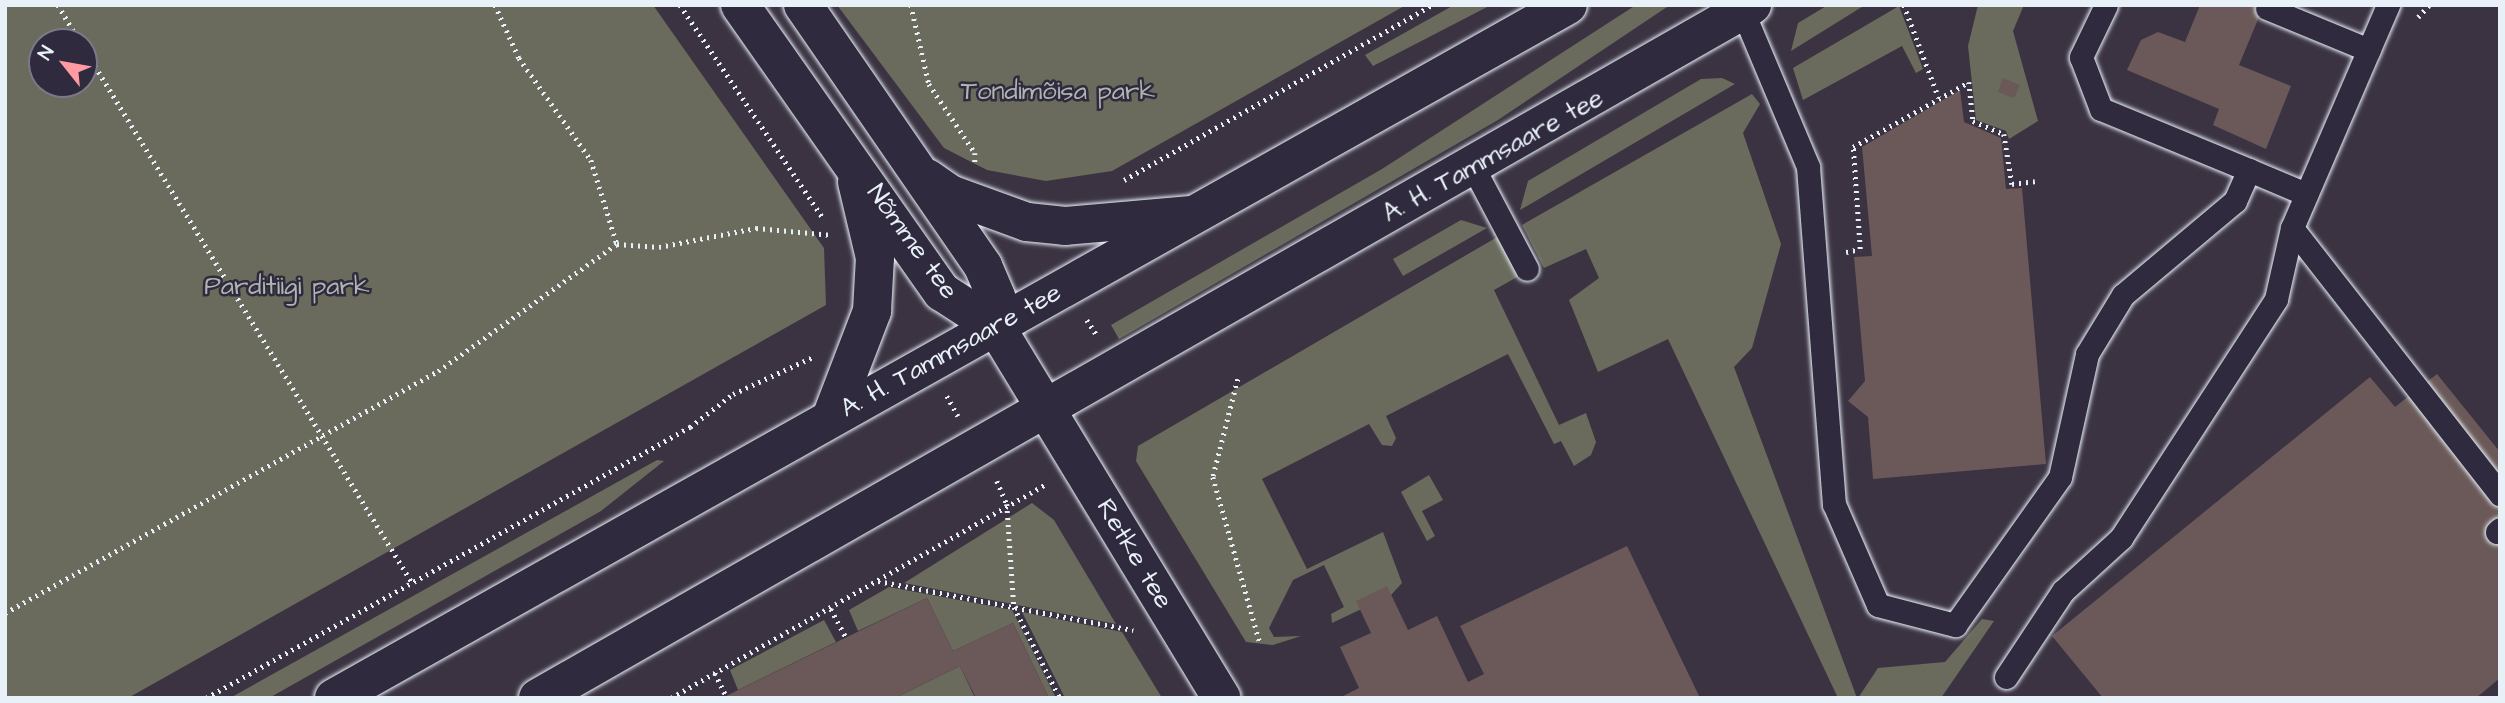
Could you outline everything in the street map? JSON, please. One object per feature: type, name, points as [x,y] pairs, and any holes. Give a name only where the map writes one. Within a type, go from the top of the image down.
[{"type":"main road","name":"Nõmme tee","points":[[740,5],[852,159],[942,292],[996,327]]},
{"type":"main road","name":"Nõmme tee","points":[[803,5],[984,266],[996,297],[996,327]]},
{"type":"main road","name":"A. H. Tammsaare tee","points":[[334,698],[1568,5]]},
{"type":"main road","name":"A. H. Tammsaare tee","points":[[538,698],[1473,167],[1748,7]]},
{"type":"main road","points":[[831,418],[872,311],[875,258],[852,159]]},
{"type":"main road","points":[[914,168],[950,194],[1027,222],[1065,226],[1190,215]]},
{"type":"main road","name":"Retke tee","points":[[996,327],[1222,698]]},
{"type":"lane","points":[[2106,5],[2081,57],[2101,109],[2306,194]]},
{"type":"lane","points":[[2006,677],[2063,591],[2121,538],[2276,299],[2292,228],[2388,5]]},
{"type":"lane","points":[[1748,7],[1808,167],[1834,503],[1878,605],[1955,625],[2060,477],[2087,354],[2123,295],[2235,201],[2249,170]]},
{"type":"lane","points":[[2267,8],[2369,50]]},
{"type":"lane","points":[[1473,167],[1527,269]]},
{"type":"lane","points":[[2292,228],[2500,494]]},
{"type":"path","points":[[58,5],[72,28]]},
{"type":"path","points":[[495,5],[519,58],[591,160],[617,244]]},
{"type":"path","points":[[680,5],[834,235],[838,246]]},
{"type":"path","points":[[911,5],[929,85],[975,153],[976,179]]},
{"type":"path","points":[[1118,183],[1432,5]]},
{"type":"path","points":[[1903,5],[1939,98]]},
{"type":"path","points":[[98,71],[318,438],[414,584]]},
{"type":"path","points":[[1816,260],[1860,248],[1853,147],[1969,82],[1973,121],[2004,134],[2012,184],[2035,181]]},
{"type":"path","points":[[5,613],[438,371],[570,284],[617,244],[659,247],[756,228],[834,235]]},
{"type":"path","points":[[206,698],[414,584],[690,427],[733,394],[818,354]]},
{"type":"path","points":[[1238,379],[1213,477],[1260,643]]},
{"type":"path","points":[[946,395],[954,408]]},
{"type":"path","points":[[997,482],[1007,504],[1014,607],[1060,698]]},
{"type":"path","points":[[671,698],[831,609],[1007,504],[1045,485]]},
{"type":"path","points":[[878,580],[1134,630]]},
{"type":"path","points":[[831,609],[846,637]]},
{"type":"path","points":[[716,673],[726,696]]},
{"type":"green space","name":"Parditiigi park","points":[[5,5],[653,5],[824,248],[826,305],[128,698],[5,698]]},
{"type":"green space","name":"Tondimõisa park","points":[[837,5],[1406,5],[1112,171],[1046,181],[987,170],[944,148]]},
{"type":"green space","points":[[1454,5],[1491,5],[1373,66],[1365,55]]},
{"type":"green space","points":[[1636,5],[1670,5],[1498,120],[1119,339],[1111,325],[1382,169]]},
{"type":"green space","points":[[1828,5],[1865,5],[1791,51],[1798,23]]},
{"type":"green space","points":[[1978,5],[2024,5],[2013,31],[2038,121],[2009,139],[2006,131],[1976,120],[1968,46]]},
{"type":"green space","points":[[1899,6],[1923,69],[1916,73],[1902,46],[1803,100],[1793,68]]},
{"type":"green space","points":[[1722,78],[1735,84],[1520,210],[1528,181],[1701,79]]},
{"type":"green space","points":[[1752,94],[1760,104],[1743,133],[1781,244],[1752,348],[1734,367],[1857,698],[1838,698],[1668,339],[1598,372],[1569,300],[1599,278],[1586,249],[1544,268],[1522,225]]},
{"type":"green space","points":[[1461,220],[1487,228],[1403,276],[1393,259]]},
{"type":"green space","points":[[1499,236],[1519,276],[1494,290],[1559,425],[1586,413],[1596,442],[1591,455],[1574,466],[1561,441],[1554,444],[1508,354],[1386,416],[1396,438],[1392,446],[1382,445],[1369,424],[1262,479],[1307,569],[1383,532],[1402,583],[1391,595],[1332,623],[1331,614],[1344,607],[1324,565],[1293,580],[1269,628],[1274,637],[1301,636],[1273,645],[1246,642],[1136,461],[1138,446]]},
{"type":"green space","points":[[657,460],[664,461],[601,511],[269,698],[230,698]]},
{"type":"green space","points":[[1429,475],[1443,500],[1422,511],[1435,536],[1427,541],[1401,492]]},
{"type":"green space","points":[[1032,503],[1054,520],[1116,624],[904,583]]},
{"type":"green space","points":[[889,587],[1012,610],[1056,698],[1049,698],[1013,623],[953,651],[927,598],[858,631],[849,610]]},
{"type":"green space","points":[[1022,612],[1122,632],[1162,698],[1065,698]]},
{"type":"green space","points":[[1982,619],[1994,621],[1941,698],[1858,698],[1878,668],[1945,662]]},
{"type":"green space","points":[[824,620],[836,642],[738,690],[730,670]]},
{"type":"green space","points":[[960,666],[975,698],[895,698]]},
{"type":"building","points":[[2200,5],[2264,5],[2239,65],[2291,86],[2266,149],[2213,125],[2219,109],[2127,70],[2141,40],[2158,32],[2185,42]]},
{"type":"building","points":[[2003,78],[2020,85],[2014,98],[1998,92]]},
{"type":"building","points":[[1960,90],[1964,122],[2001,138],[2006,189],[2022,188],[2046,464],[1873,479],[1868,417],[1848,401],[1865,381],[1854,257],[1872,256],[1862,147]]},
{"type":"building","points":[[2437,374],[2500,452],[2500,678],[2476,698],[2103,698],[2052,636],[2370,377],[2395,407]]},
{"type":"building","points":[[1627,546],[1700,698],[1339,698],[1359,688],[1340,647],[1371,633],[1356,601],[1387,586],[1408,630],[1437,616],[1468,682],[1484,674],[1460,626]]},
{"type":"building","points":[[927,598],[953,651],[1013,623],[1049,698],[976,698],[960,666],[895,698],[722,698]]}]
